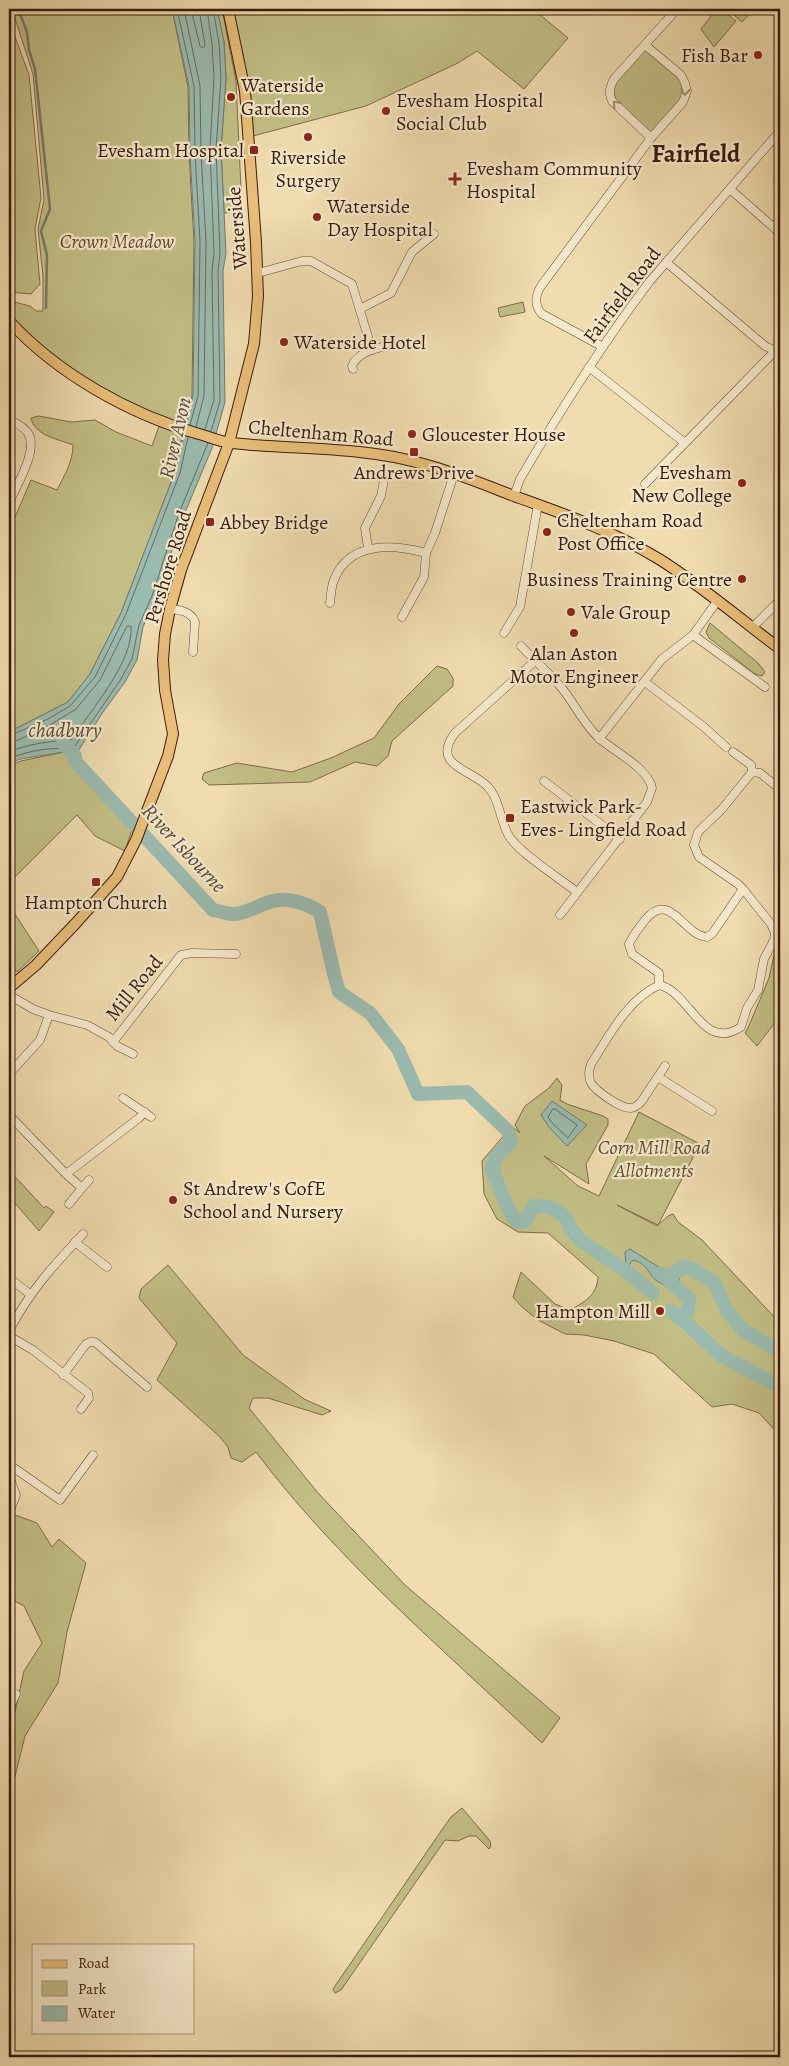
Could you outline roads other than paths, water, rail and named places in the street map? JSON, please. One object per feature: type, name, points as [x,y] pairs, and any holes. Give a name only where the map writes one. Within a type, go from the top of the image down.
[{"type":"main road","name":"Waterside","points":[[227,442],[254,344],[258,296],[245,91],[228,9]]},
{"type":"main road","points":[[9,320],[48,356],[87,384],[130,408],[165,424],[227,442]]},
{"type":"main road","name":"Cheltenham Road","points":[[227,442],[388,455],[454,474],[582,520],[626,540],[660,560],[718,600],[780,649]]},
{"type":"main road","name":"Pershore Road","points":[[9,988],[43,958],[117,877],[144,820],[168,756],[172,734],[165,690],[163,660],[165,634],[170,609],[184,562],[227,442]]},
{"type":"street","points":[[651,138],[612,101],[609,94],[610,87],[614,79],[677,9]]},
{"type":"street","points":[[603,347],[542,314],[538,307],[537,293],[651,138],[683,102],[687,91],[681,75],[645,44]]},
{"type":"street","name":"Fairfield Road","points":[[514,496],[524,472],[589,367],[635,301],[666,262],[780,131]]},
{"type":"street","points":[[730,190],[780,233]]},
{"type":"street","points":[[360,309],[391,293],[412,252],[434,234]]},
{"type":"street","points":[[258,273],[302,261],[311,261],[352,284],[372,350]]},
{"type":"street","points":[[645,484],[777,352],[765,346],[666,262]]},
{"type":"street","points":[[353,370],[353,362],[372,350],[386,346]]},
{"type":"street","points":[[589,367],[684,443]]},
{"type":"street","points":[[9,419],[22,427],[29,435],[31,444],[26,466],[9,503]]},
{"type":"street","points":[[402,617],[424,577],[426,553],[435,533],[454,474]]},
{"type":"street","points":[[368,548],[365,528],[381,496],[386,475]]},
{"type":"street","points":[[504,633],[520,607],[538,504]]},
{"type":"street","points":[[330,603],[333,581],[340,567],[352,557],[368,548],[388,546],[408,548],[426,553]]},
{"type":"street","points":[[599,739],[662,659],[693,635],[718,600]]},
{"type":"street","points":[[752,628],[780,600]]},
{"type":"street","points":[[170,609],[182,611],[194,617],[193,652]]},
{"type":"street","points":[[693,635],[765,687]]},
{"type":"street","points":[[521,646],[560,686],[586,725],[599,739],[635,766],[651,783],[652,788],[647,802],[560,915]]},
{"type":"street","points":[[535,662],[455,733],[448,744],[448,754],[453,763],[489,787],[496,799],[510,838],[577,892]]},
{"type":"street","points":[[645,682],[704,727],[729,750],[751,765],[756,773],[780,790]]},
{"type":"street","points":[[659,985],[670,990],[715,1033],[727,1034],[740,1027],[745,1019],[746,1008],[762,980],[764,959],[774,940],[775,933],[771,924],[743,889],[699,857],[694,845],[698,832],[756,773]]},
{"type":"street","points":[[544,782],[620,839]]},
{"type":"street","points":[[659,985],[660,978],[656,970],[632,954],[630,950],[631,939],[649,915],[668,910],[674,913],[695,934],[707,938],[743,889]]},
{"type":"street","name":"Mill Road","points":[[113,1042],[181,955],[192,953],[236,954]]},
{"type":"street","points":[[659,985],[627,1011],[589,1070],[592,1084],[597,1089],[618,1104],[631,1108],[636,1107],[641,1102],[665,1066]]},
{"type":"street","points":[[9,995],[33,1009],[87,1025],[101,1032],[117,1046],[133,1054]]},
{"type":"street","points":[[9,1074],[40,1040],[49,1015]]},
{"type":"street","points":[[658,1077],[712,1111]]},
{"type":"street","points":[[66,1174],[139,1118],[148,1114],[123,1098]]},
{"type":"street","points":[[9,1115],[82,1188]]},
{"type":"street","points":[[69,1204],[89,1180]]},
{"type":"street","points":[[10,1326],[30,1294],[54,1263],[83,1234]]},
{"type":"street","points":[[75,1242],[108,1267]]},
{"type":"street","points":[[9,1278],[30,1294]]},
{"type":"street","points":[[9,1336],[34,1350],[88,1394],[89,1398],[81,1409]]},
{"type":"street","points":[[63,1375],[86,1344],[95,1342],[147,1387]]},
{"type":"street","points":[[9,1468],[14,1468],[60,1500],[93,1456]]},
{"type":"street","points":[[9,1476],[16,1490],[9,1513]]},
{"type":"street","points":[[9,1725],[9,1711],[16,1694]]},
{"type":"water","name":"chadbury","points":[[172,9],[217,9],[224,42],[226,78],[221,149],[226,253],[223,271],[225,402],[212,448],[184,515],[156,598],[143,627],[137,660],[125,682],[75,756],[64,752],[20,759],[9,764],[9,732],[68,702],[90,674],[121,613],[175,472],[193,395],[195,241],[190,154],[189,86]]},
{"type":"water","points":[[552,1101],[587,1125],[567,1146],[549,1127],[541,1115]]},
{"type":"water","points":[[630,1249],[665,1271],[677,1268],[680,1272],[679,1280],[682,1291],[678,1293],[657,1281],[642,1264],[633,1260],[625,1270],[625,1252]]},
{"type":"waterway","points":[[18,9],[27,32],[29,50],[35,69],[50,209],[41,231],[47,255],[46,308]]},
{"type":"waterway","name":"River Isbourne","points":[[63,743],[75,756],[75,761],[213,910],[236,914],[275,900],[289,900],[302,903],[320,912],[339,992],[370,1013],[398,1049],[418,1094],[467,1092],[508,1131],[511,1142],[495,1158],[492,1170],[509,1210],[517,1222],[524,1222],[534,1206],[545,1206],[556,1210],[566,1218],[571,1229],[580,1240],[625,1270],[653,1293]]},
{"type":"waterway","points":[[661,1274],[671,1276],[684,1266],[715,1283],[726,1309],[743,1330],[780,1352]]},
{"type":"waterway","name":"River Isbourne","points":[[668,1280],[689,1298],[688,1309],[683,1320],[722,1356],[780,1387]]},
{"type":"waterway","name":"River Isbourne","points":[[671,1311],[683,1320]]},
{"type":"place","name":"Fish Bar","points":[[758,55]]},
{"type":"place","name":"Waterside Gardens","points":[[231,97]]},
{"type":"place","name":"Evesham Hospital Social Club","points":[[386,111]]},
{"type":"place","name":"Riverside Surgery","points":[[308,137]]},
{"type":"place","name":"Evesham Hospital","points":[[254,150]]},
{"type":"place","name":"Evesham Community Hospital","points":[[455,179]]},
{"type":"place","name":"Waterside Day Hospital","points":[[317,217]]},
{"type":"place","name":"Waterside Hotel","points":[[284,342]]},
{"type":"place","name":"Gloucester House","points":[[412,434]]},
{"type":"place","name":"Andrews Drive","points":[[414,452]]},
{"type":"place","name":"Evesham New College","points":[[742,483]]},
{"type":"place","name":"Abbey Bridge","points":[[210,522]]},
{"type":"place","name":"Cheltenham Road Post Office","points":[[547,532]]},
{"type":"place","name":"Business Training Centre","points":[[742,579]]},
{"type":"place","name":"Vale Group","points":[[571,612]]},
{"type":"place","name":"Alan Aston Motor Engineer","points":[[574,633]]},
{"type":"place","name":"Eastwick Park- Eves- Lingfield Road","points":[[510,818]]},
{"type":"place","name":"Hampton Church","points":[[96,882]]},
{"type":"place","name":"St Andrew's CofE School and Nursery","points":[[173,1200]]},
{"type":"place","name":"Hampton Mill","points":[[660,1311]]},
{"type":"district","name":"Fairfield","points":[[696,154]]},
{"type":"park label","name":"Crown Meadow","points":[[117,241]]},
{"type":"park label","name":"Corn Mill Road Allotments","points":[[654,1158]]},
{"type":"water label","name":"River Avon","points":[[175,438]]}]
